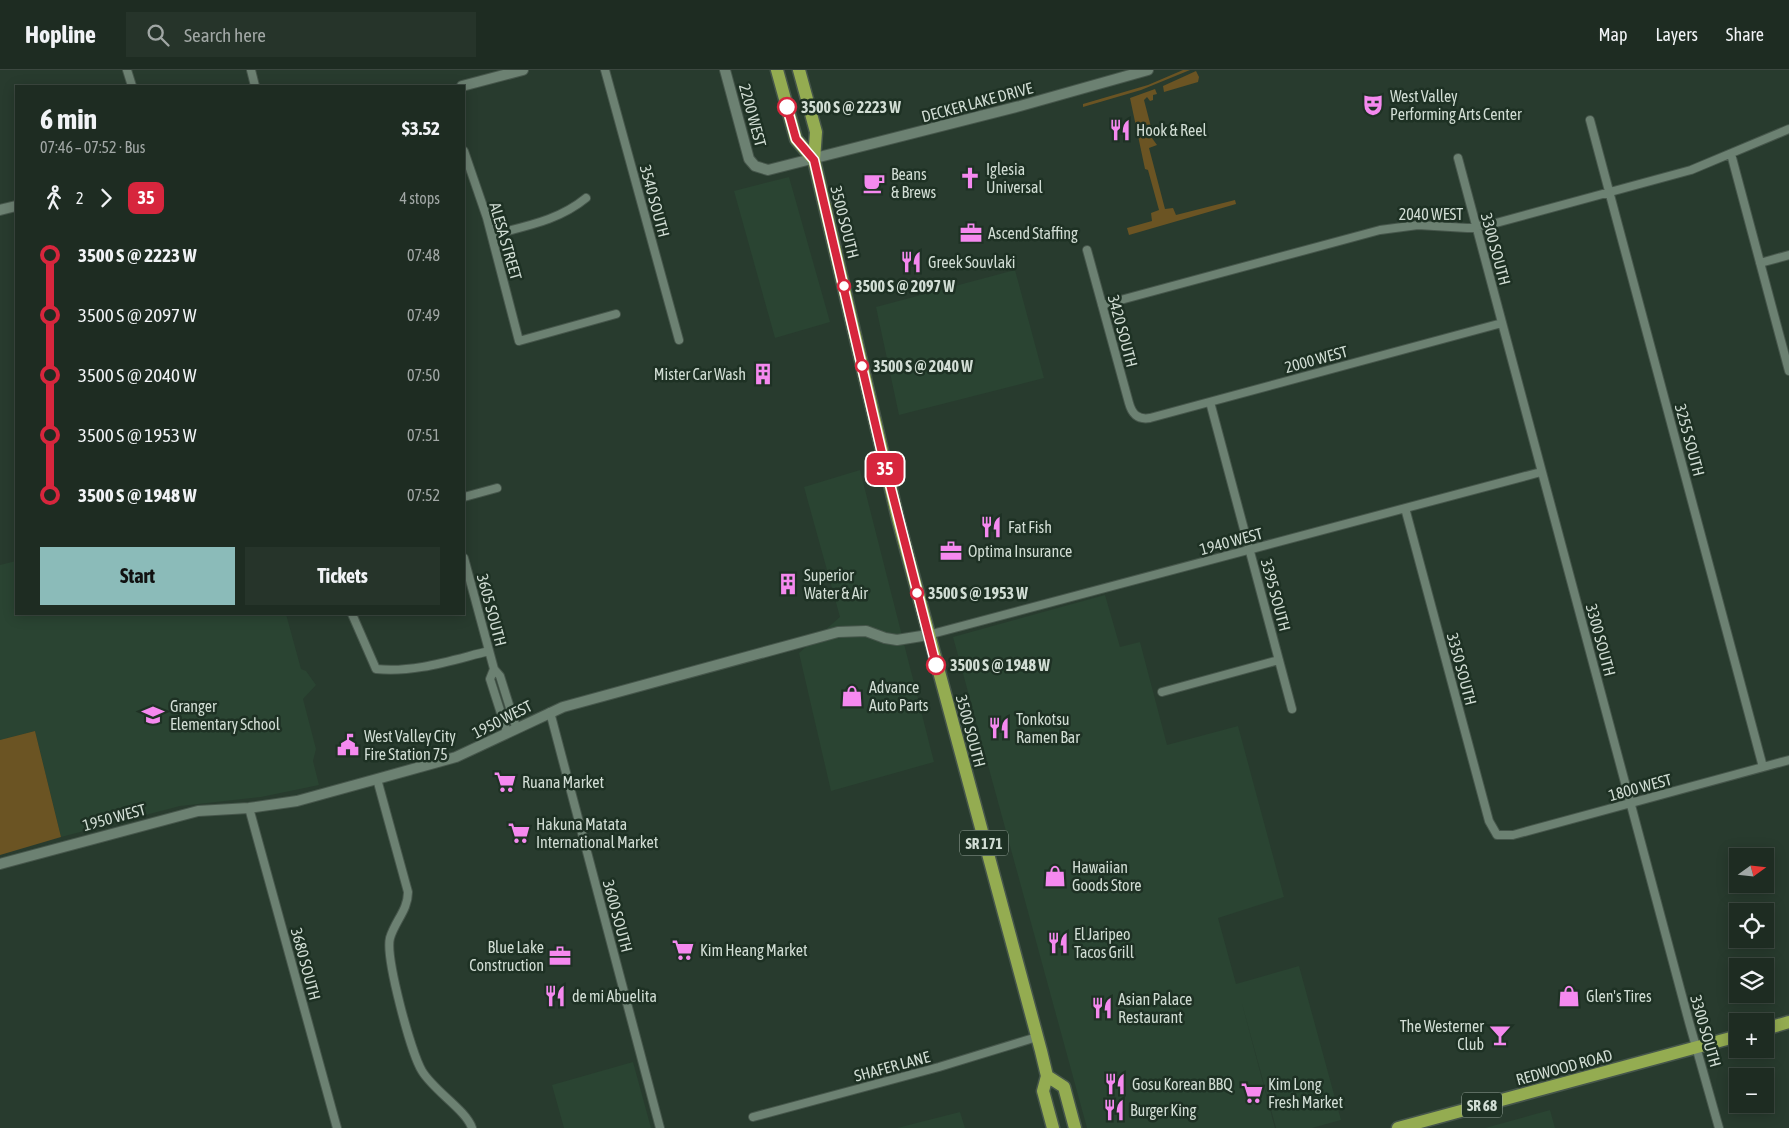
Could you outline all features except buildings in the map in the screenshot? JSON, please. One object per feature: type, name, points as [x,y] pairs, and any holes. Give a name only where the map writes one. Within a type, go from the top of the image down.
[{"type":"main road","name":"3500 SOUTH","points":[[777,70],[796,139],[814,160]]},
{"type":"main road","name":"3500 SOUTH","points":[[799,70],[816,132],[814,160],[882,453],[928,636],[1048,1076],[1043,1091],[1053,1128]]},
{"type":"main road","points":[[1774,1026],[1789,1022]]},
{"type":"main road","name":"REDWOOD ROAD","points":[[1404,1127],[1729,1039]]},
{"type":"main road","points":[[1048,1076],[1064,1087],[1075,1128]]},
{"type":"street","points":[[128,70],[132,85]]},
{"type":"street","points":[[251,70],[255,85]]},
{"type":"street","points":[[465,85],[523,70]]},
{"type":"street","name":"3540 SOUTH","points":[[605,70],[678,340]]},
{"type":"street","name":"2200 WEST","points":[[725,70],[748,155],[755,166],[768,170],[814,160]]},
{"type":"street","name":"DECKER LAKE DRIVE","points":[[814,160],[1109,83],[1148,70]]},
{"type":"street","name":"3255 SOUTH","points":[[1590,120],[1763,767]]},
{"type":"street","name":"2040 WEST","points":[[1102,305],[1380,230],[1418,225],[1461,228],[1476,226],[1610,192],[1691,170],[1789,129]]},
{"type":"street","name":"ALESA STREET","points":[[465,154],[492,235],[519,341],[616,314]]},
{"type":"street","points":[[1731,154],[1789,371]]},
{"type":"street","name":"3300 SOUTH","points":[[1458,158],[1719,1128]]},
{"type":"street","points":[[492,235],[558,216],[586,198]]},
{"type":"street","points":[[0,210],[15,206]]},
{"type":"street","name":"3420 SOUTH","points":[[1087,250],[1130,407],[1137,417]]},
{"type":"street","points":[[1760,263],[1789,255]]},
{"type":"street","name":"2000 WEST","points":[[1137,417],[1150,418],[1502,323]]},
{"type":"street","name":"3395 SOUTH","points":[[1210,402],[1292,709]]},
{"type":"street","name":"1940 WEST","points":[[928,636],[1541,472]]},
{"type":"street","points":[[465,497],[497,488]]},
{"type":"street","name":"3350 SOUTH","points":[[1405,508],[1489,821],[1497,836]]},
{"type":"street","name":"3605 SOUTH","points":[[465,562],[494,670],[490,679],[511,729]]},
{"type":"street","points":[[352,615],[376,668],[394,671],[411,669],[489,651]]},
{"type":"street","name":"1950 WEST","points":[[0,864],[198,812],[249,808],[297,801],[378,780],[456,757],[511,729],[550,712],[838,632],[866,631],[897,640],[928,636]]},
{"type":"street","points":[[1162,692],[1279,660]]},
{"type":"street","name":"3600 SOUTH","points":[[550,712],[660,1128]]},
{"type":"street","name":"1800 WEST","points":[[1497,836],[1513,835],[1789,760]]},
{"type":"street","points":[[378,780],[408,892],[408,902],[390,939],[390,965],[421,1070],[433,1086],[463,1112],[472,1128]]},
{"type":"street","name":"3680 SOUTH","points":[[249,808],[336,1128]]},
{"type":"street","name":"SHAFER LANE","points":[[753,1117],[939,1068],[1037,1037]]},
{"type":"shaded area","points":[[1183,70],[1190,70],[1141,90],[1083,107],[1083,104],[1148,85]]},
{"type":"shaded area","points":[[1196,71],[1199,77],[1198,82],[1164,92],[1163,86]]},
{"type":"shaded area","points":[[1155,89],[1157,94],[1153,95],[1153,100],[1150,101],[1147,97],[1144,100],[1151,127],[1149,134],[1157,145],[1149,148],[1165,209],[1173,208],[1176,215],[1235,200],[1236,204],[1129,235],[1127,228],[1152,221],[1151,213],[1159,210],[1148,170],[1145,169],[1130,98]]},
{"type":"shaded area","points":[[789,177],[830,322],[775,338],[734,191]]},
{"type":"shaded area","points":[[1015,270],[1044,378],[899,415],[876,307]]},
{"type":"shaded area","points":[[860,470],[934,762],[831,791],[799,653],[840,617],[804,487]]},
{"type":"shaded area","name":"Granger Elementary School","points":[[15,561],[15,615],[286,615],[301,669],[306,671],[316,685],[303,699],[316,749],[313,761],[319,785],[261,797],[180,806],[61,837],[35,731],[0,740],[0,565]]},
{"type":"shaded area","points":[[1105,595],[1120,647],[1140,642],[1167,745],[1238,726],[1284,897],[1218,918],[1236,984],[1299,966],[1341,1120],[1312,1128],[1276,1128],[1241,1000],[1275,1128],[1087,1128],[953,637]]},
{"type":"shaded area","points":[[35,731],[61,837],[0,855],[0,740]]},
{"type":"shaded area","points":[[633,1062],[651,1128],[564,1128],[552,1085]]},
{"type":"shaded area","points":[[1550,1110],[1555,1128],[1485,1128]]},
{"type":"shaded area","points":[[960,1112],[965,1128],[897,1128]]},
{"type":"bus line","name":"35","points":[[787,107],[796,139],[814,160],[882,453],[936,665]]},
{"type":"place","name":"West Valley Performing Arts Center","points":[[1373,105]]},
{"type":"place","name":"3500 S @ 2223 W","points":[[787,107]]},
{"type":"place","name":"Hook & Reel","points":[[1120,130]]},
{"type":"place","name":"Iglesia Universal","points":[[970,178]]},
{"type":"place","name":"Beans & Brews","points":[[874,183]]},
{"type":"place","name":"Ascend Staffing","points":[[971,233]]},
{"type":"place","name":"Greek Souvlaki","points":[[911,262]]},
{"type":"place","name":"3500 S @ 2097 W","points":[[844,286]]},
{"type":"place","name":"3500 S @ 2040 W","points":[[862,366]]},
{"type":"place","name":"Mister Car Wash","points":[[763,374]]},
{"type":"place","name":"Fat Fish","points":[[991,527]]},
{"type":"place","name":"Optima Insurance","points":[[951,551]]},
{"type":"place","name":"Superior Water & Air","points":[[788,584]]},
{"type":"place","name":"3500 S @ 1953 W","points":[[917,593]]},
{"type":"place","name":"3500 S @ 1948 W","points":[[936,665]]},
{"type":"place","name":"Advance Auto Parts","points":[[852,696]]},
{"type":"place","name":"Granger Elementary School","points":[[153,715]]},
{"type":"place","name":"Tonkotsu Ramen Bar","points":[[999,728]]},
{"type":"place","name":"West Valley City Fire Station 75","points":[[348,745]]},
{"type":"place","name":"Ruana Market","points":[[505,782]]},
{"type":"place","name":"Hakuna Matata International Market","points":[[519,833]]},
{"type":"place","name":"Hawaiian Goods Store","points":[[1055,876]]},
{"type":"place","name":"El Jaripeo Tacos Grill","points":[[1058,943]]},
{"type":"place","name":"Kim Heang Market","points":[[683,950]]},
{"type":"place","name":"Blue Lake Construction","points":[[560,956]]},
{"type":"place","name":"de mi Abuelita","points":[[555,996]]},
{"type":"place","name":"Glen's Tires","points":[[1569,996]]},
{"type":"place","name":"Asian Palace Restaurant","points":[[1102,1008]]},
{"type":"place","name":"The Westerner Club","points":[[1500,1035]]},
{"type":"place","name":"Gosu Korean BBQ","points":[[1115,1084]]},
{"type":"place","name":"Kim Long Fresh Market","points":[[1252,1093]]},
{"type":"place","name":"Burger King","points":[[1114,1110]]}]
